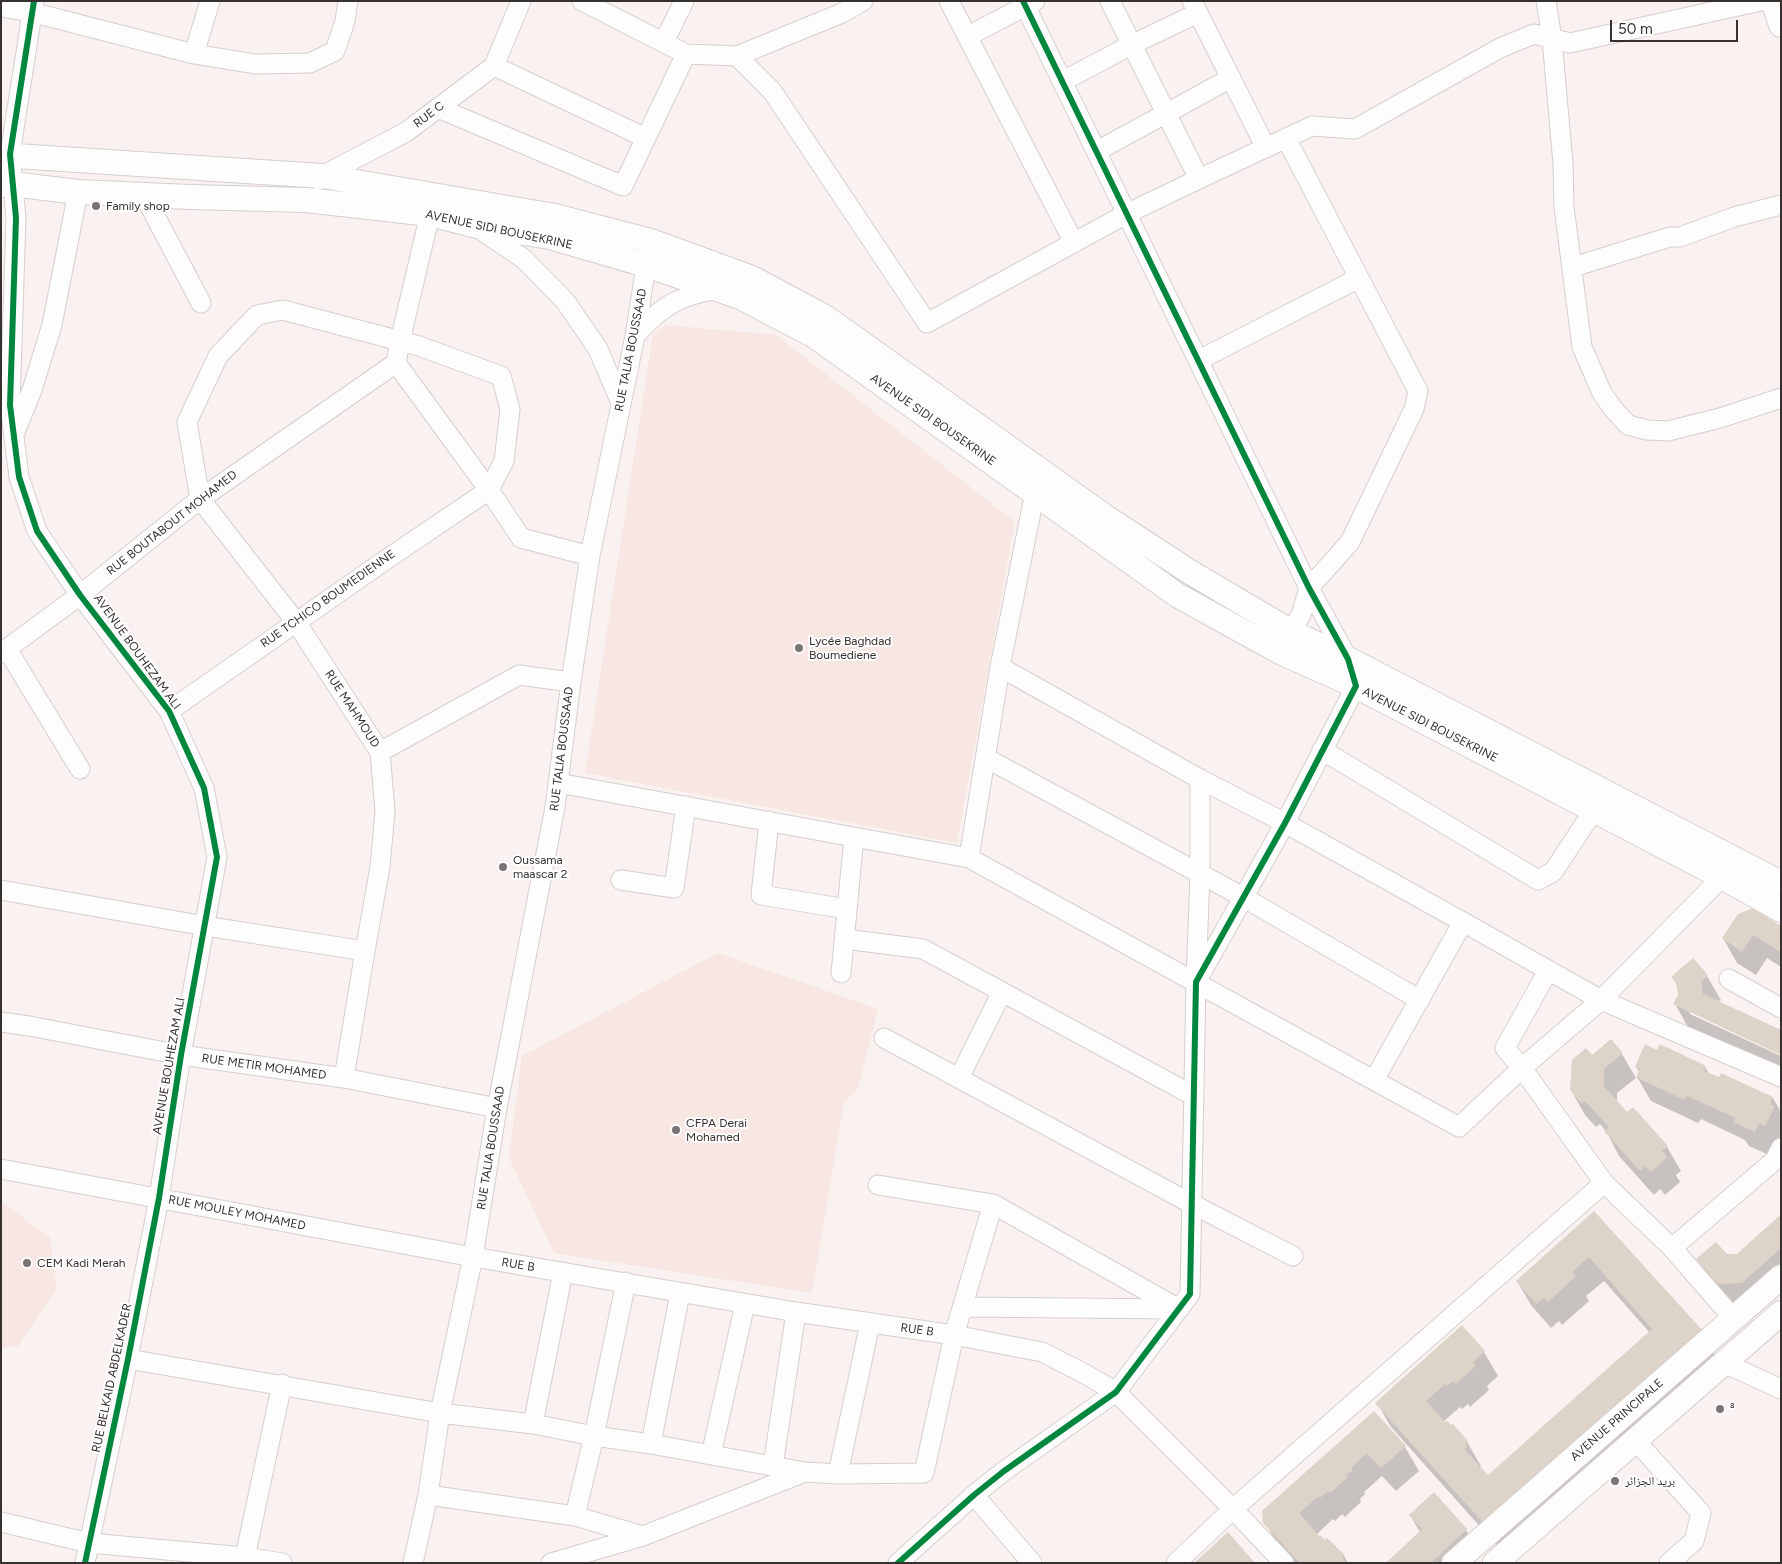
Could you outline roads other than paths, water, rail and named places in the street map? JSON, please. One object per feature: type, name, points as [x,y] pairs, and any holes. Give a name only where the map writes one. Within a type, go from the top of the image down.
[{"type":"main road","points":[[1773,1],[1781,25]]},
{"type":"main road","points":[[6,154],[322,176],[555,216],[651,241],[752,278],[825,317],[1107,518],[1190,572],[1290,631],[1348,659],[1781,884]]},
{"type":"main road","name":"AVENUE SIDI BOUSEKRINE","points":[[7,184],[78,192],[306,200],[430,214],[476,226],[550,238],[646,265],[740,297],[813,335],[1035,492],[1177,596],[1282,653],[1356,686],[1722,877],[1781,910]]},
{"type":"main road","name":"AVENUE PRINCIPALE","points":[[1454,1563],[1781,1277]]},
{"type":"main road","points":[[1495,1563],[1781,1313]]},
{"type":"street","points":[[194,54],[210,1]]},
{"type":"street","points":[[1,7],[32,7],[194,54],[255,64],[310,64],[335,51],[345,21],[348,1]]},
{"type":"street","points":[[521,1],[494,66],[646,138]]},
{"type":"street","points":[[582,1],[686,54],[738,56],[842,13],[863,1]]},
{"type":"street","points":[[664,42],[684,1]]},
{"type":"street","points":[[948,1],[968,36],[1074,243]]},
{"type":"street","points":[[1110,1],[1199,179]]},
{"type":"street","points":[[1546,1],[1552,40],[1563,164],[1564,207],[1582,347],[1602,393],[1628,425],[1647,430],[1668,431],[1720,418],[1781,398]]},
{"type":"street","points":[[738,56],[772,91],[927,323],[1128,214],[1199,179],[1312,126],[1355,129],[1500,48],[1534,34],[1570,43],[1761,1]]},
{"type":"street","points":[[968,36],[1028,3],[1063,81],[1309,588],[1348,659],[1356,686],[1285,823],[1196,982]]},
{"type":"street","points":[[7,184],[6,154],[32,7]]},
{"type":"street","points":[[1063,81],[1131,45],[1195,7],[1266,148]]},
{"type":"street","points":[[438,108],[623,186],[686,54]]},
{"type":"street","name":"RUE C","points":[[306,200],[322,176],[406,132],[494,66]]},
{"type":"street","points":[[1097,151],[1231,78]]},
{"type":"street","points":[[1286,138],[1418,391],[1414,409],[1350,542],[1309,588],[1301,615],[1290,631]]},
{"type":"street","name":"AVENUE BOUHEZAM ALI","points":[[7,184],[16,218],[10,405],[19,478],[37,531],[80,595],[169,711],[204,788],[217,857],[181,1056],[159,1198]]},
{"type":"street","points":[[14,434],[32,390],[52,325],[78,192]]},
{"type":"street","points":[[144,194],[201,303]]},
{"type":"street","points":[[1573,268],[1670,237],[1680,237],[1734,217],[1781,205]]},
{"type":"street","points":[[430,214],[396,363],[490,490],[521,538],[590,556]]},
{"type":"street","points":[[476,226],[524,259],[565,301],[598,349],[621,403]]},
{"type":"street","name":"RUE TALIA BOUSSAAD","points":[[413,1563],[428,1495],[440,1413],[473,1257],[497,1108],[555,807],[570,682],[590,556],[635,336],[651,241]]},
{"type":"street","points":[[1199,360],[1359,278]]},
{"type":"street","points":[[635,336],[651,317],[671,303],[694,294],[718,289]]},
{"type":"street","points":[[200,498],[187,422],[218,356],[257,315],[282,310],[400,340],[501,376],[510,409],[504,462],[490,490]]},
{"type":"street","name":"RUE BOUTABOUT MOHAMED","points":[[4,651],[80,595],[200,498],[396,363]]},
{"type":"street","name":"RUE TCHICO BOUMEDIENNE","points":[[169,711],[490,490]]},
{"type":"street","points":[[969,858],[1000,667],[1035,492]]},
{"type":"street","name":"RUE MAHMOUD","points":[[200,498],[296,622],[380,752],[384,810],[380,867],[364,951],[344,1078]]},
{"type":"street","points":[[4,651],[80,768]]},
{"type":"street","points":[[1000,667],[1200,779],[1285,823],[1601,1000],[1781,1077]]},
{"type":"street","points":[[380,752],[519,675],[570,682]]},
{"type":"street","points":[[1322,750],[1538,880],[1553,872],[1594,810]]},
{"type":"street","points":[[986,758],[1200,874],[1420,1000]]},
{"type":"street","points":[[898,1563],[974,1495],[1004,1471],[1116,1392],[1190,1294],[1200,874],[1200,779]]},
{"type":"street","points":[[558,783],[969,858],[1459,1127],[1522,1068],[1601,1000],[1722,877]]},
{"type":"street","points":[[621,880],[674,888],[686,806]]},
{"type":"street","points":[[769,821],[761,895],[847,909]]},
{"type":"street","points":[[842,974],[854,837]]},
{"type":"street","points":[[1,890],[205,926],[364,951]]},
{"type":"street","points":[[1374,1080],[1463,922]]},
{"type":"street","points":[[845,938],[923,949],[1194,1096]]},
{"type":"street","points":[[1548,970],[1505,1048],[1522,1068],[1604,1183],[1672,1248],[1733,1318]]},
{"type":"street","points":[[1729,979],[1781,1008]]},
{"type":"street","points":[[959,1078],[1002,992]]},
{"type":"street","name":"RUE METIR MOHAMED","points":[[1,1022],[181,1056],[344,1078],[497,1108]]},
{"type":"street","points":[[884,1038],[1192,1204],[1293,1256]]},
{"type":"street","points":[[1672,1248],[1775,1160],[1781,1148]]},
{"type":"street","name":"RUE MOULEY MOHAMED","points":[[1,1169],[473,1257]]},
{"type":"street","points":[[1176,1563],[1233,1509],[1604,1183]]},
{"type":"street","points":[[878,1185],[992,1204],[1179,1308]]},
{"type":"street","name":"RUE BELKAID ABDELKADER","points":[[85,1563],[128,1359],[159,1198]]},
{"type":"street","points":[[128,1359],[282,1384],[440,1413],[533,1424],[805,1472],[838,1474],[924,1473],[954,1335],[992,1204]]},
{"type":"street","name":"RUE B","points":[[473,1257],[745,1304],[954,1335],[1042,1352],[1086,1374],[1116,1392],[1284,1563]]},
{"type":"street","points":[[533,1424],[563,1272]]},
{"type":"street","points":[[575,1516],[594,1436],[626,1282]]},
{"type":"street","points":[[651,1444],[680,1293]]},
{"type":"street","points":[[711,1455],[745,1304]]},
{"type":"street","points":[[962,1307],[1179,1308]]},
{"type":"street","points":[[773,1466],[796,1312]]},
{"type":"street","points":[[838,1474],[870,1324]]},
{"type":"street","points":[[1724,1363],[1781,1389]]},
{"type":"street","points":[[246,1557],[282,1384]]},
{"type":"street","points":[[1635,1440],[1701,1513],[1694,1541],[1669,1563]]},
{"type":"street","points":[[551,1563],[643,1536],[805,1472]]},
{"type":"street","points":[[428,1495],[575,1516],[643,1536]]},
{"type":"street","points":[[974,1495],[1032,1563]]},
{"type":"street","points":[[1,1522],[89,1543],[246,1557],[282,1563]]},
{"type":"place","name":"Family shop","points":[[96,206]]},
{"type":"place","name":"Lycée Baghdad Boumediene","points":[[799,648]]},
{"type":"place","name":"Oussama maascar 2","points":[[503,867]]},
{"type":"place","name":"CFPA Derai Mohamed","points":[[676,1130]]},
{"type":"place","name":"CEM Kadi Merah","points":[[27,1263]]},
{"type":"place","name":"⁸","points":[[1720,1409]]},
{"type":"place","name":"بريد الجزائر","points":[[1615,1481]]}]
